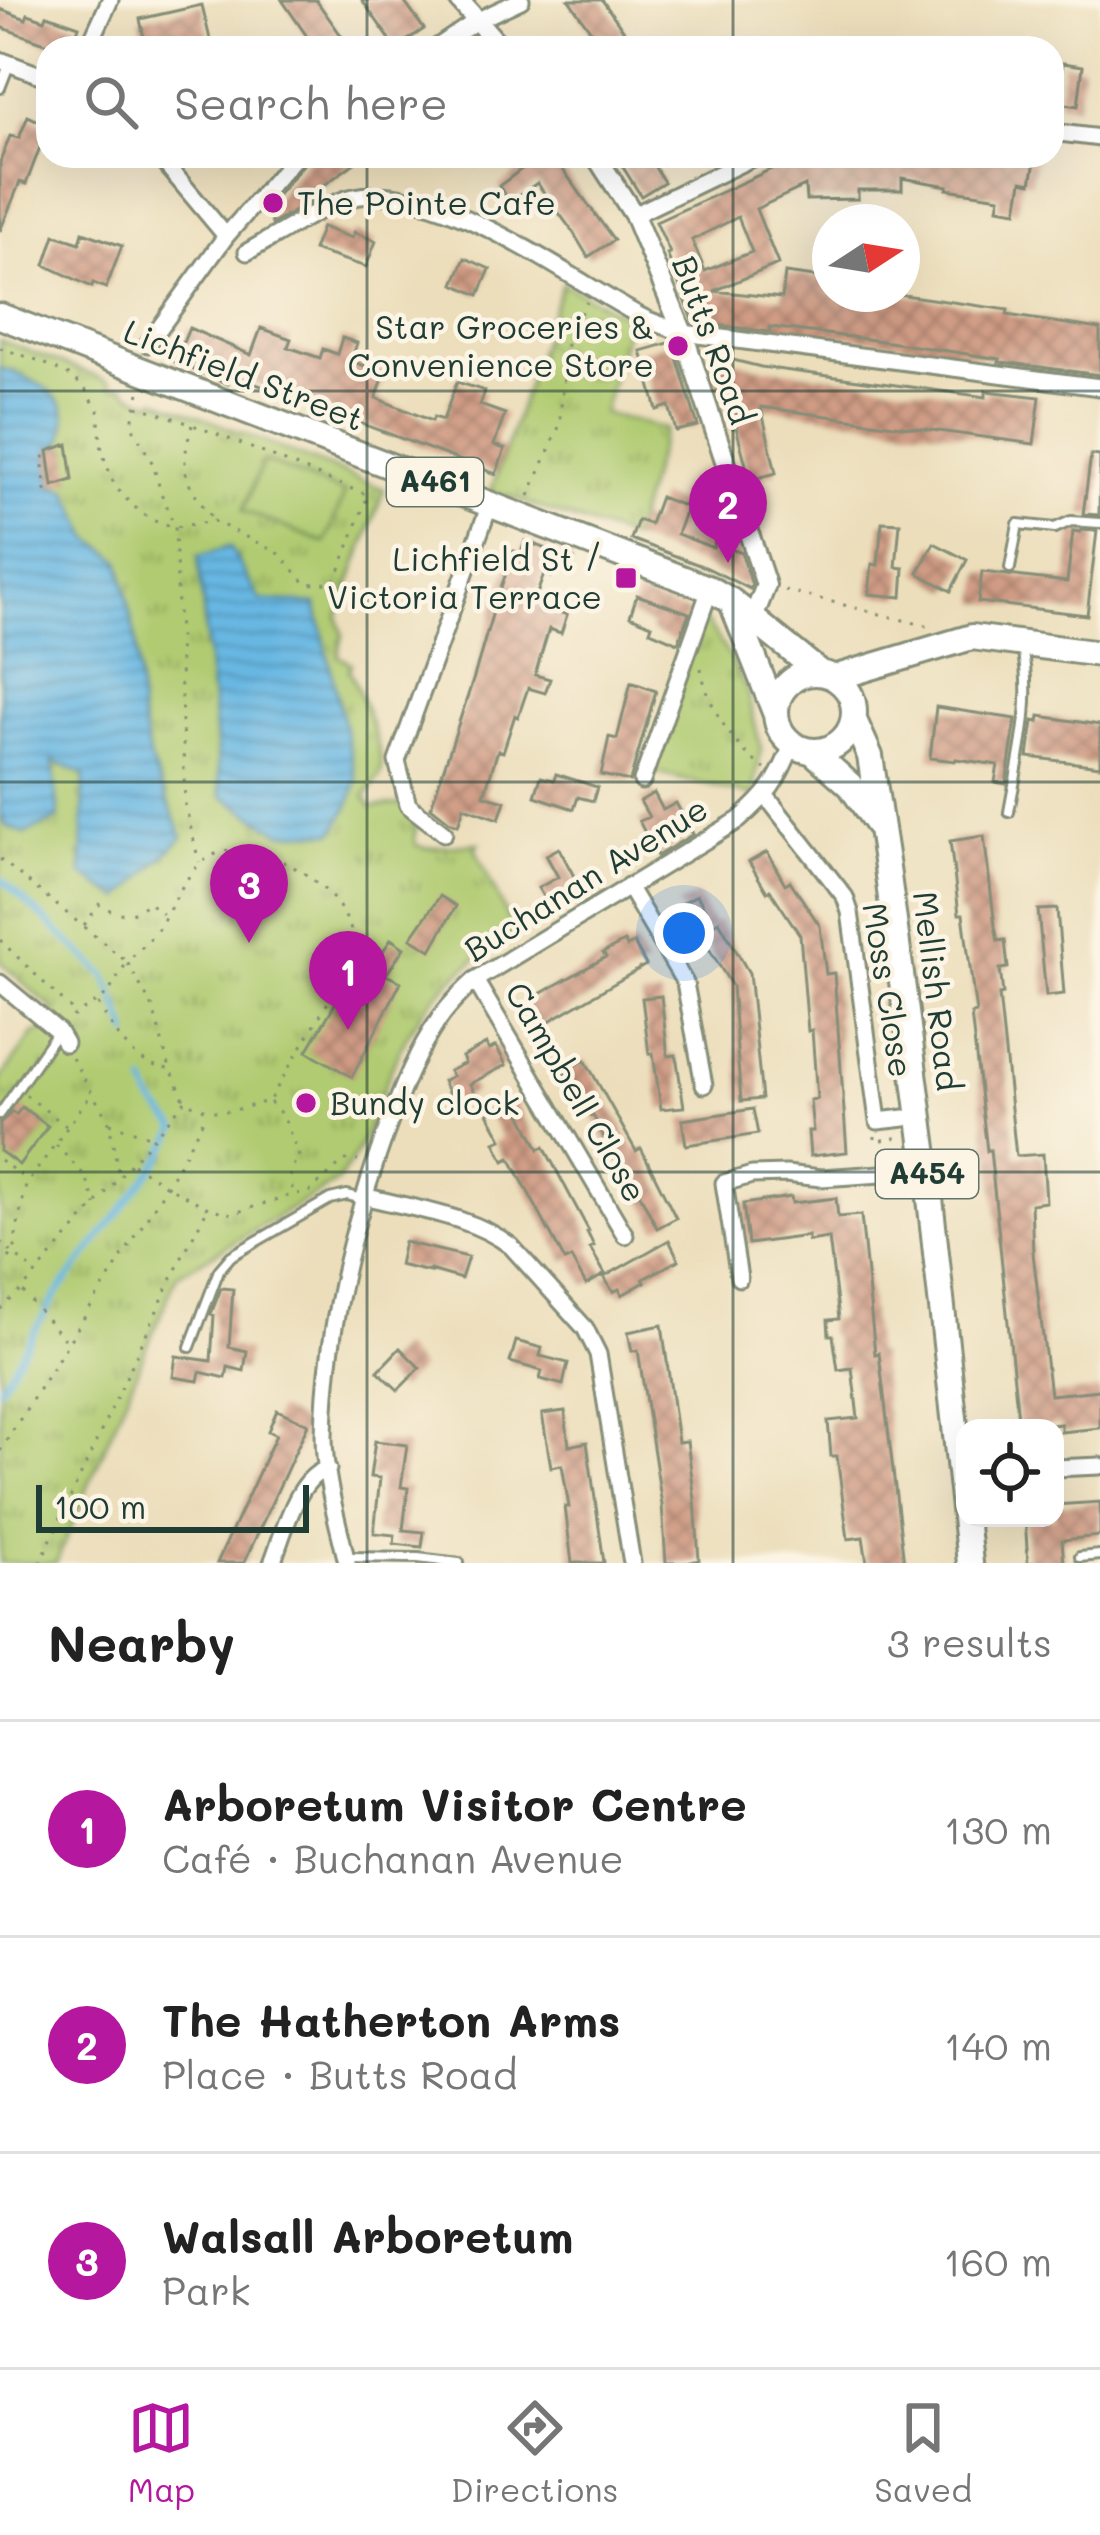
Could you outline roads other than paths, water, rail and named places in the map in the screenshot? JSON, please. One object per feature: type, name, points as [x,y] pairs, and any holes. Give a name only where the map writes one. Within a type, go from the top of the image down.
[{"type":"main road","name":"Lichfield Street","points":[[0,316],[721,595],[827,675]]},
{"type":"main road","points":[[721,595],[776,712],[779,728],[803,748],[837,746],[889,660]]},
{"type":"main road","points":[[776,712],[781,691],[801,675],[827,675],[972,637],[1100,654]]},
{"type":"main road","points":[[827,675],[846,688],[854,711]]},
{"type":"main road","name":"Mellish Road","points":[[854,711],[870,756],[881,830],[956,1420]]},
{"type":"main road","name":"Mellish Road","points":[[803,748],[850,785],[881,830]]},
{"type":"main road","name":"Mellish Road","points":[[967,1527],[970,1563]]},
{"type":"street","points":[[94,36],[110,0]]},
{"type":"street","points":[[459,0],[490,36]]},
{"type":"street","points":[[454,36],[521,0]]},
{"type":"street","points":[[5,62],[36,74]]},
{"type":"street","points":[[1064,134],[1100,138]]},
{"type":"street","points":[[169,168],[226,236]]},
{"type":"street","points":[[148,344],[226,236],[286,168]]},
{"type":"street","name":"Butts Road","points":[[604,168],[634,215],[683,333],[766,585],[752,621]]},
{"type":"street","points":[[634,215],[731,168]]},
{"type":"street","points":[[247,252],[348,197],[382,193],[471,220],[647,320],[683,333],[1100,387]]},
{"type":"street","points":[[444,833],[408,805],[397,761],[490,504]]},
{"type":"street","points":[[642,781],[721,595]]},
{"type":"street","name":"Buchanan Avenue","points":[[346,1560],[324,1439],[340,1298],[363,1198],[398,1098],[435,1024],[475,980],[739,820],[766,796],[803,748]]},
{"type":"street","name":"Moss Close","points":[[766,796],[845,897],[878,1121],[905,1118]]},
{"type":"street","points":[[628,886],[685,982],[704,1085]]},
{"type":"street","name":"Campbell Close","points":[[475,980],[625,1235]]},
{"type":"street","points":[[0,983],[61,1037]]},
{"type":"street","points":[[739,1278],[724,1183],[752,1175],[821,1178],[927,1171]]},
{"type":"street","points":[[363,1198],[478,1226],[497,1236],[585,1328],[598,1354],[632,1563]]},
{"type":"street","points":[[1064,1468],[1100,1466]]},
{"type":"street","points":[[272,1563],[312,1475],[329,1478]]},
{"type":"lane","points":[[0,88],[5,62]]},
{"type":"lane","points":[[1010,568],[1018,524],[1055,528],[1070,521],[1100,523]]},
{"type":"lane","points":[[1009,812],[1024,723],[1025,665],[1020,642]]},
{"type":"lane","points":[[0,1114],[61,1037]]},
{"type":"lane","points":[[190,1347],[219,1270],[231,1256],[330,1198],[363,1198]]},
{"type":"lane","points":[[1080,1557],[1100,1555]]},
{"type":"lane","points":[[346,1560],[418,1558],[459,1563]]},
{"type":"water","points":[[0,368],[38,384],[61,404],[65,416],[62,443],[48,451],[53,485],[68,490],[90,538],[120,560],[136,641],[141,716],[150,760],[183,837],[121,899],[82,875],[84,775],[53,761],[59,818],[25,834],[6,826],[0,813]]},
{"type":"water","points":[[230,547],[260,600],[316,604],[357,781],[334,832],[281,833],[221,795],[198,556]]},
{"type":"waterway","points":[[0,878],[106,976],[129,1034]]},
{"type":"waterway","points":[[0,1388],[56,1295],[162,1157],[177,1128],[152,1101],[145,1083]]},
{"type":"place","name":"The Pointe Cafe","points":[[273,203]]},
{"type":"place","name":"Star Groceries & Convenience Store","points":[[678,346]]},
{"type":"place","name":"The Hatherton Arms","points":[[728,563]]},
{"type":"place","name":"Lichfield St / Victoria Terrace","points":[[626,578]]},
{"type":"place","name":"Walsall Arboretum","points":[[249,943]]},
{"type":"place","name":"Arboretum Visitor Centre","points":[[348,1030]]},
{"type":"place","name":"Bundy clock","points":[[306,1103]]}]
